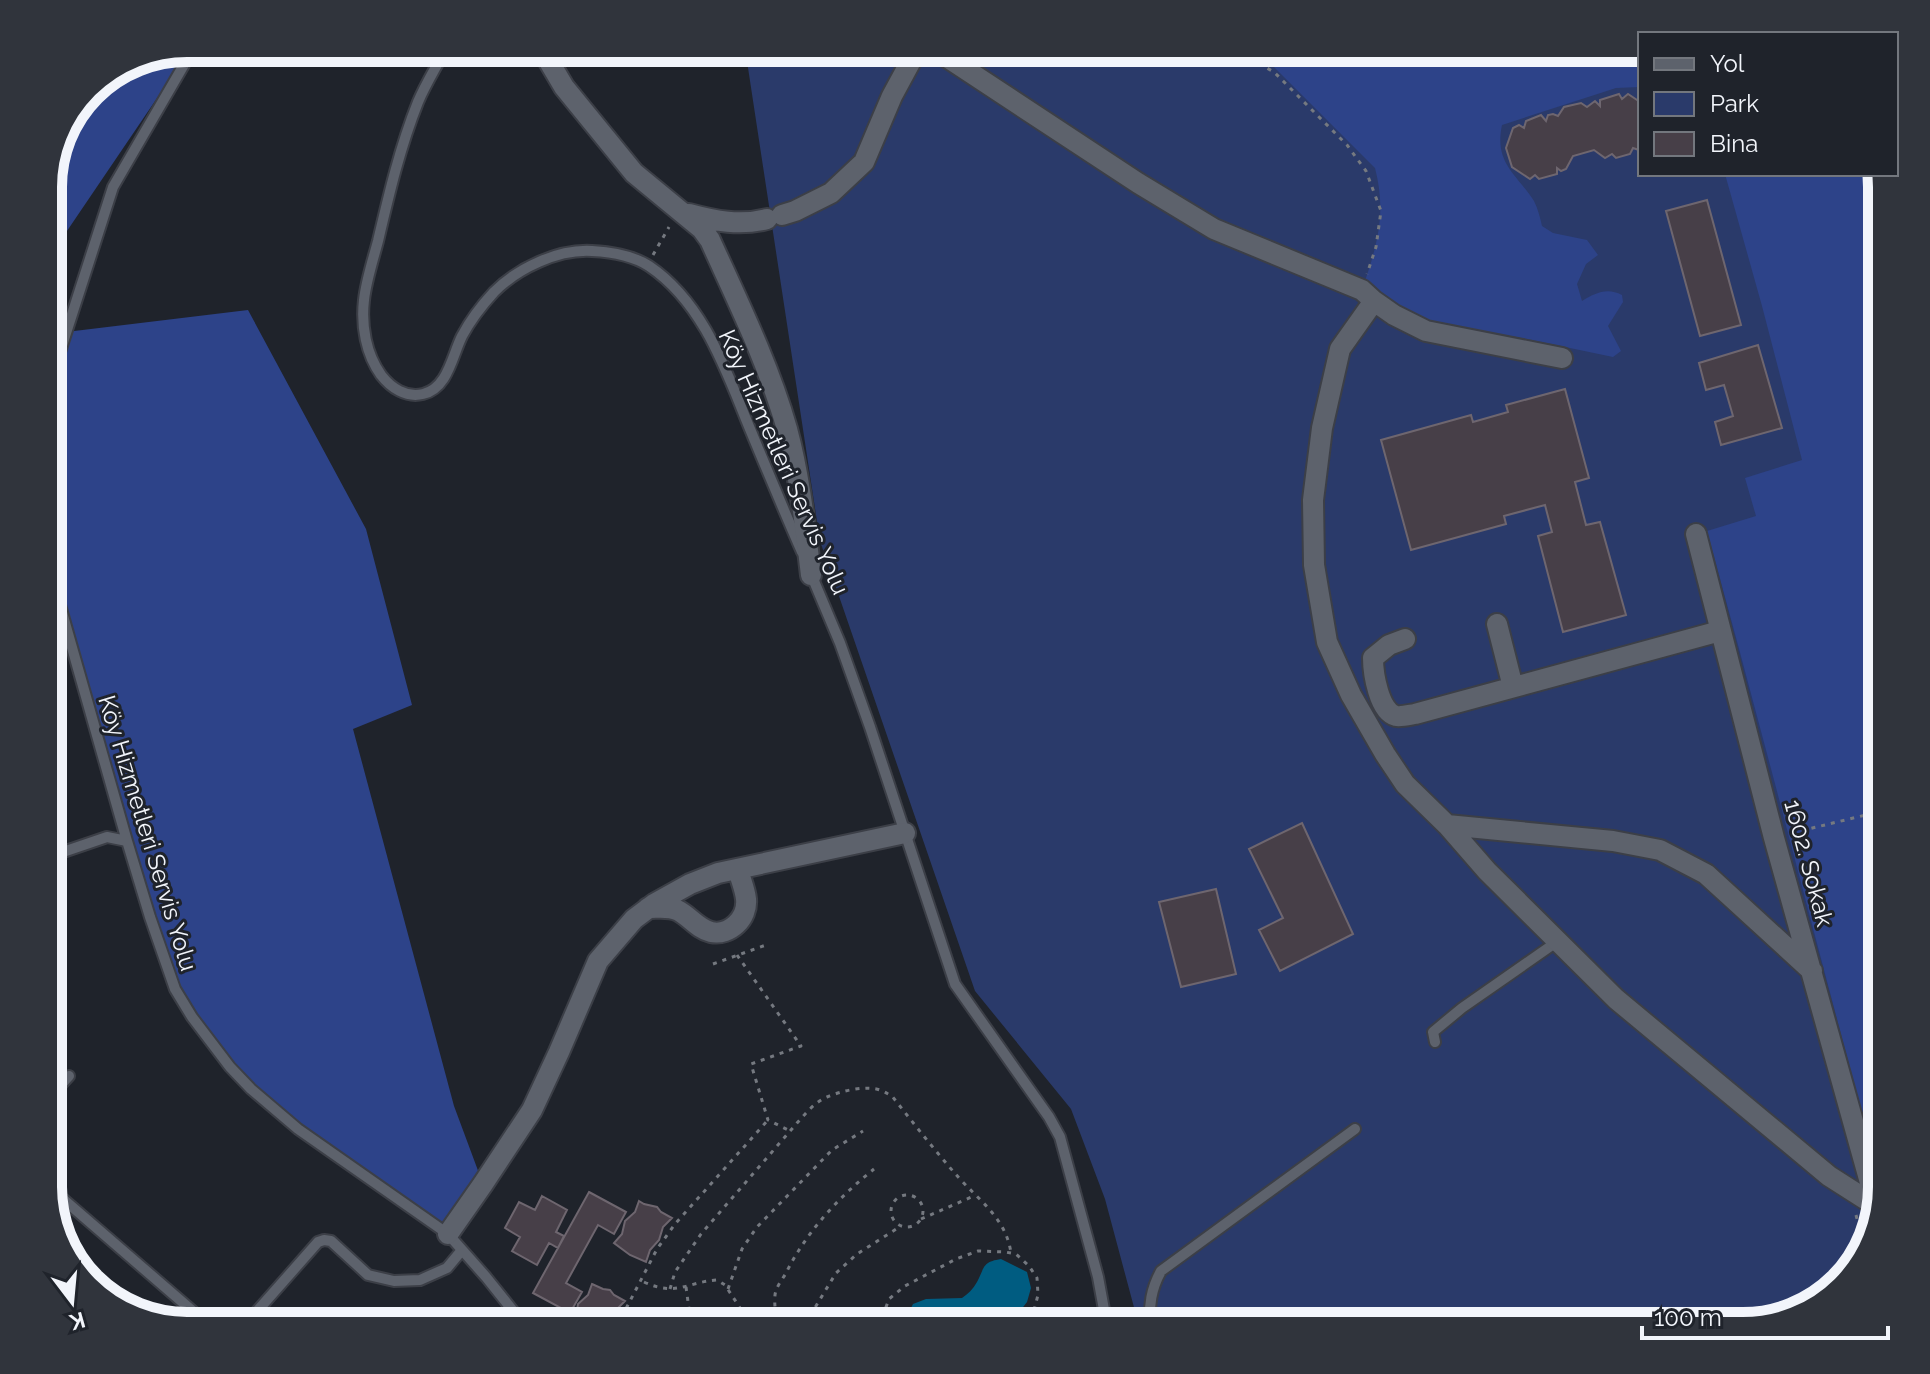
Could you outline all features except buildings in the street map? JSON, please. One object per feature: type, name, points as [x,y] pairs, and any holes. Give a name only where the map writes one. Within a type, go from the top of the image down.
[{"type":"street","points":[[549,62],[564,87],[634,173],[702,229],[710,240],[756,340],[787,428],[802,494],[811,575]]},
{"type":"street","points":[[683,213],[716,222],[753,222],[795,211],[831,193],[864,162],[910,62]]},
{"type":"street","points":[[954,62],[1125,175],[1214,229],[1368,296],[1394,315],[1426,331],[1562,358]]},
{"type":"street","points":[[1368,296],[1340,349],[1322,428],[1313,500],[1314,565],[1327,642],[1351,695],[1405,784],[1447,825],[1487,871],[1616,999],[1829,1176],[1867,1199]]},
{"type":"street","name":"1602. Sokak","points":[[1696,534],[1774,838],[1868,1176]]},
{"type":"street","points":[[1497,624],[1513,687]]},
{"type":"street","points":[[1405,639],[1389,645],[1373,658],[1384,706],[1397,716],[1415,714],[1720,631]]},
{"type":"street","points":[[1447,825],[1613,841],[1660,850],[1706,874],[1812,971]]},
{"type":"street","points":[[448,1234],[532,1110],[598,961],[634,919],[690,884],[718,873],[905,833]]},
{"type":"street","points":[[648,908],[666,907],[680,911],[712,933],[727,931],[741,920],[747,901],[738,869]]},
{"type":"street","points":[[700,880],[691,894],[691,908],[700,927]]},
{"type":"lane","points":[[62,345],[113,187],[185,62]]},
{"type":"lane","name":"Köy Hizmetleri Servis Yolu","points":[[439,62],[419,100],[395,168],[364,300],[368,350],[379,372],[391,387],[406,393],[423,394],[440,385],[462,337],[495,291],[521,272],[554,256],[579,250],[611,252],[648,265],[683,298],[715,346],[840,643],[955,984],[1060,1137],[1104,1312]]},
{"type":"lane","name":"Köy Hizmetleri Servis Yolu","points":[[62,612],[127,841],[175,989],[192,1017],[251,1089],[298,1129],[448,1234],[514,1312]]},
{"type":"lane","points":[[62,852],[107,837],[127,841]]},
{"type":"lane","points":[[1435,1042],[1433,1032],[1462,1008],[1558,941]]},
{"type":"lane","points":[[62,1084],[69,1076]]},
{"type":"lane","points":[[1149,1312],[1152,1287],[1161,1271],[1355,1129]]},
{"type":"lane","points":[[63,1199],[194,1312]]},
{"type":"lane","points":[[256,1312],[318,1242],[324,1240],[331,1241],[368,1275],[394,1281],[420,1280],[447,1268],[462,1250]]},
{"type":"path","points":[[1256,62],[1274,72],[1347,145],[1366,171],[1381,211],[1368,296]]},
{"type":"path","points":[[648,265],[668,229],[683,213]]},
{"type":"path","points":[[1774,838],[1868,814]]},
{"type":"path","points":[[713,964],[766,945]]},
{"type":"path","points":[[737,955],[801,1046],[751,1064],[768,1120],[790,1131]]},
{"type":"path","points":[[670,1289],[675,1272],[701,1234],[790,1131],[814,1105],[847,1091],[879,1089],[892,1096],[960,1179],[995,1214],[1009,1238],[1011,1253]]},
{"type":"path","points":[[625,1312],[657,1249],[675,1224],[768,1120]]},
{"type":"path","points":[[728,1289],[742,1249],[757,1227],[832,1150],[863,1131]]},
{"type":"path","points":[[775,1312],[775,1293],[795,1255],[846,1191],[874,1169]]},
{"type":"path","points":[[814,1312],[836,1273],[868,1247],[901,1226],[913,1224],[976,1195]]},
{"type":"path","points":[[901,1226],[891,1214],[893,1204],[901,1196],[917,1198],[922,1208],[921,1219]]},
{"type":"path","points":[[886,1312],[889,1299],[905,1286],[978,1251],[1016,1254],[1029,1266],[1037,1278],[1038,1295],[1032,1312]]},
{"type":"path","points":[[642,1281],[657,1288],[670,1289],[717,1280],[728,1289],[743,1312]]},
{"type":"path","points":[[686,1287],[689,1312]]},
{"type":"path","points":[[735,1312],[740,1308]]},
{"type":"path","points":[[680,1312],[689,1309]]},
{"type":"green space","points":[[747,62],[1638,62],[1638,176],[1867,176],[1868,1187],[1861,1227],[1842,1263],[1812,1291],[1775,1308],[1759,1311],[1135,1312],[1105,1199],[1071,1109],[975,991],[820,541]]},
{"type":"shaded area","points":[[181,62],[62,238],[62,179],[66,155],[88,111],[124,79],[163,64]]},
{"type":"shaded area","points":[[1269,62],[1638,62],[1638,87],[1616,88],[1502,125],[1500,138],[1508,167],[1534,201],[1542,226],[1553,233],[1587,240],[1598,255],[1586,264],[1577,284],[1582,301],[1601,292],[1611,291],[1622,295],[1623,302],[1608,326],[1621,351],[1613,357],[1428,322],[1362,290],[1379,230],[1380,200],[1375,168]]},
{"type":"shaded area","points":[[1726,176],[1867,176],[1868,1135],[1707,531],[1756,516],[1745,478],[1802,460]]},
{"type":"shaded area","points":[[248,310],[366,529],[412,705],[353,729],[454,1106],[483,1184],[448,1234],[252,1089],[175,989],[62,610],[62,345],[66,332]]},
{"type":"shaded area","points":[[1001,1259],[1027,1272],[1031,1288],[1027,1302],[1018,1312],[909,1312],[913,1304],[926,1299],[962,1298],[974,1287],[987,1264]]}]
